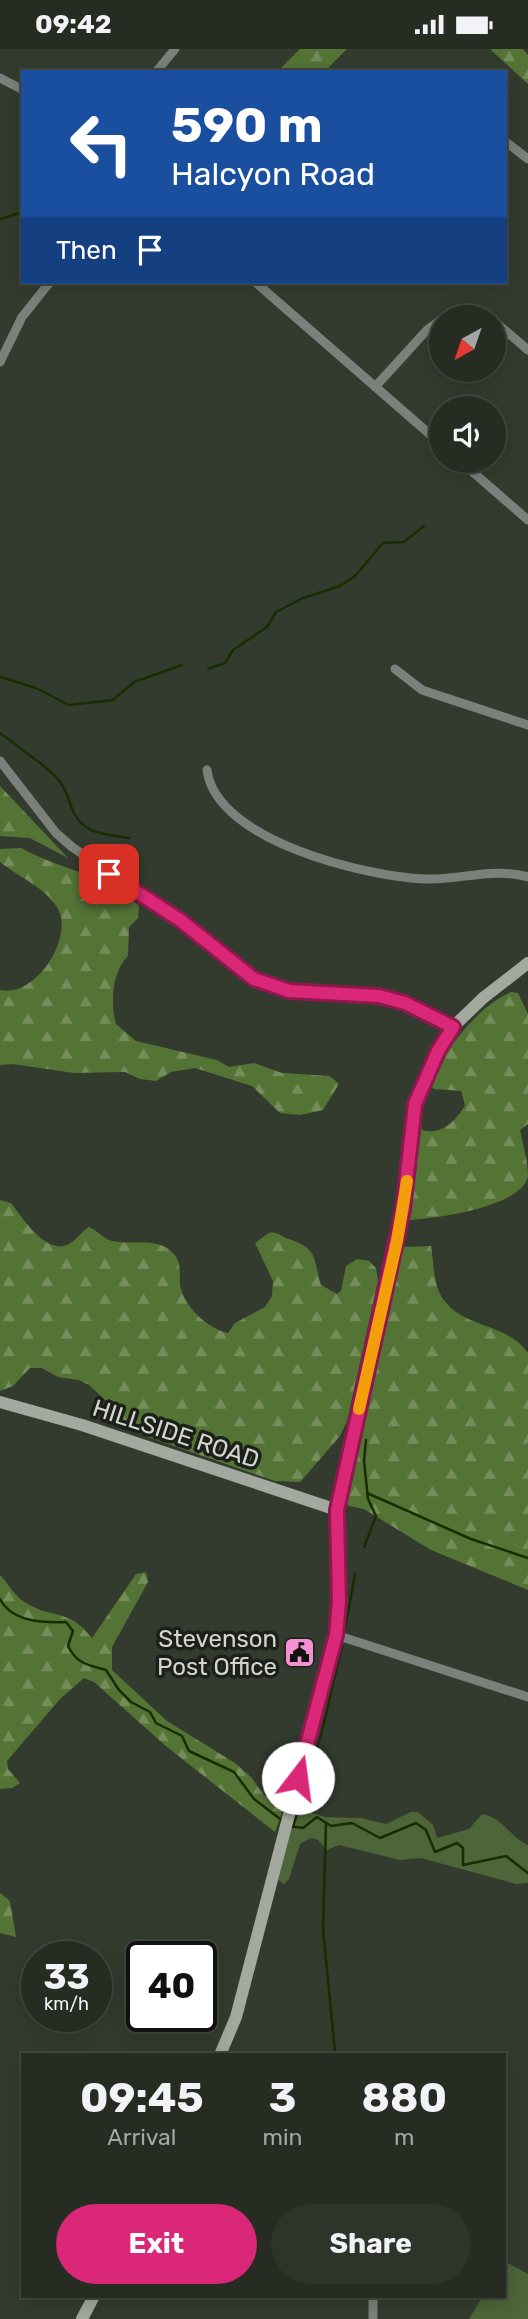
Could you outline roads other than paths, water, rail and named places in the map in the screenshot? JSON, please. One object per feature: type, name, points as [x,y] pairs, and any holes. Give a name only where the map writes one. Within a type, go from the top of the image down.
[{"type":"street","points":[[158,70],[175,49]]},
{"type":"street","points":[[0,78],[21,89]]},
{"type":"street","points":[[507,143],[528,159]]},
{"type":"street","points":[[0,362],[22,317],[48,284]]},
{"type":"street","points":[[257,284],[429,434]]},
{"type":"street","points":[[375,387],[429,329]]},
{"type":"street","points":[[506,331],[528,349]]},
{"type":"street","points":[[474,473],[528,520]]},
{"type":"street","points":[[395,669],[422,690],[528,725]]},
{"type":"street","points":[[0,761],[56,833],[72,847],[180,920],[254,979],[289,991],[379,996],[405,1003],[453,1027]]},
{"type":"street","points":[[208,770],[209,785],[230,809],[273,838],[326,862],[391,878],[430,880],[496,872],[528,877]]},
{"type":"street","points":[[221,2053],[236,2017],[336,1635],[339,1602],[337,1510],[403,1210],[415,1104],[453,1027],[483,998],[528,963]]},
{"type":"street","name":"HILLSIDE ROAD","points":[[0,1402],[107,1433],[337,1510]]},
{"type":"street","points":[[336,1635],[528,1697]]},
{"type":"street","points":[[82,2319],[93,2298]]},
{"type":"street","points":[[373,2298],[373,2319]]},
{"type":"waterway","points":[[0,219],[21,213]]},
{"type":"waterway","points":[[208,669],[225,663],[233,650],[267,627],[276,612],[303,598],[340,586],[355,576],[383,543],[404,542],[424,526]]},
{"type":"waterway","points":[[0,677],[36,688],[69,705],[113,700],[134,682],[182,665]]},
{"type":"waterway","points":[[0,733],[56,777],[80,822],[94,831],[129,838]]},
{"type":"waterway","points":[[364,1547],[376,1516],[368,1499],[364,1461],[366,1440]]},
{"type":"waterway","points":[[367,1493],[471,1539],[528,1558]]},
{"type":"waterway","points":[[345,1629],[355,1574]]},
{"type":"waterway","points":[[0,1599],[5,1607],[20,1617],[66,1622],[73,1631],[68,1646],[75,1657],[106,1670],[131,1702],[150,1712],[156,1723],[182,1736],[189,1751],[234,1772],[254,1799],[284,1822]]},
{"type":"waterway","points":[[293,1827],[322,1731],[342,1645]]},
{"type":"waterway","points":[[289,1826],[303,1828],[317,1817],[331,1826],[352,1823],[380,1838],[416,1823],[426,1830],[435,1852],[457,1843],[463,1848],[463,1865],[506,1856],[528,1873]]},
{"type":"waterway","points":[[326,1823],[323,1929],[335,2052]]},
{"type":"place","name":"Stevenson Post Office","points":[[300,1653]]}]
